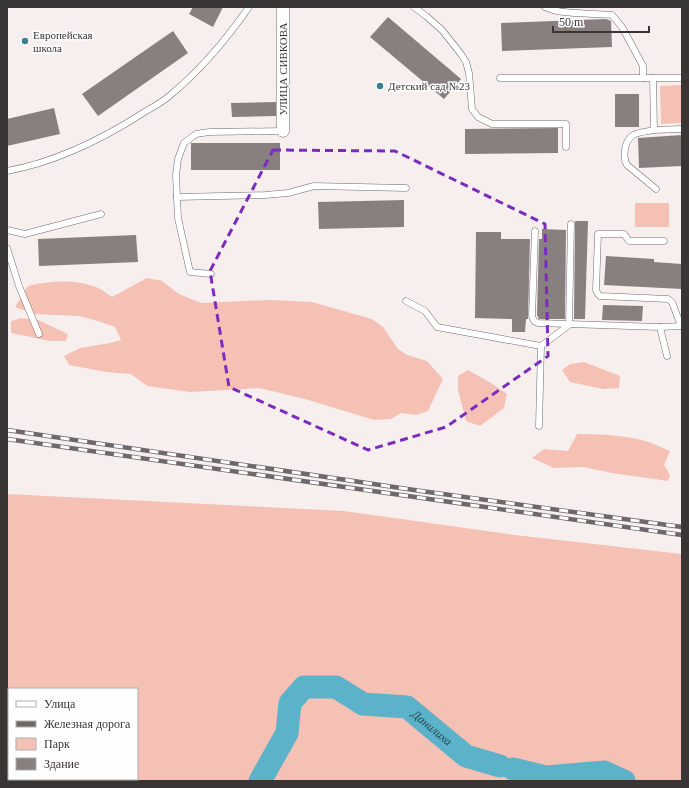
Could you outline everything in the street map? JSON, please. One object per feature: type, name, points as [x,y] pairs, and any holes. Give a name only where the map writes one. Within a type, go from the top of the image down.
[{"type":"street","name":"УЛИЦА СИВКОВА","points":[[283,7],[283,131]]},
{"type":"lane","points":[[7,171],[50,159],[80,148],[124,125],[167,97],[196,71],[223,43],[250,7]]},
{"type":"lane","points":[[414,7],[442,30],[466,62],[469,74],[472,109],[478,117],[492,124],[566,124],[566,147]]},
{"type":"lane","points":[[545,7],[550,10],[612,15],[622,27],[643,66],[643,78]]},
{"type":"lane","points":[[500,78],[682,78]]},
{"type":"lane","points":[[654,78],[654,130]]},
{"type":"lane","points":[[656,189],[627,165],[625,160],[626,142],[630,136],[636,133],[654,130],[682,130]]},
{"type":"lane","points":[[211,274],[190,272],[178,218],[176,176],[178,159],[184,143],[196,134],[209,132],[283,131]]},
{"type":"lane","points":[[177,197],[265,195],[288,193],[314,186],[406,188]]},
{"type":"lane","points":[[7,230],[25,234],[101,214]]},
{"type":"lane","points":[[406,301],[425,311],[437,327],[541,346],[568,325],[572,224]]},
{"type":"lane","points":[[535,231],[532,316],[534,321],[538,323],[660,327],[681,326],[672,302],[668,299],[600,296],[596,290],[598,234],[624,234],[629,241],[664,241]]},
{"type":"lane","points":[[7,248],[19,286],[39,334]]},
{"type":"lane","points":[[660,327],[667,356]]},
{"type":"lane","points":[[539,426],[541,346]]},
{"type":"highlighted area","points":[[273,150],[395,151],[545,224],[548,356],[446,427],[368,450],[229,387],[210,271]]},
{"type":"green space","points":[[682,85],[682,123],[661,124],[660,86]]},
{"type":"green space","points":[[635,203],[669,203],[669,227],[635,227]]},
{"type":"green space","points":[[147,278],[162,281],[179,294],[201,303],[270,300],[312,302],[372,319],[383,327],[398,349],[407,355],[427,361],[443,379],[428,411],[416,415],[401,413],[391,419],[374,420],[305,399],[259,388],[190,392],[147,386],[131,374],[106,372],[69,365],[64,356],[80,348],[121,340],[115,327],[79,316],[34,314],[15,307],[28,286],[53,282],[88,284],[102,290],[112,297]]},
{"type":"green space","points":[[21,318],[38,320],[68,334],[66,341],[50,341],[11,333],[11,321]]},
{"type":"green space","points":[[584,362],[620,376],[619,388],[603,389],[570,382],[562,370],[570,364]]},
{"type":"green space","points":[[468,370],[507,394],[504,408],[480,426],[466,421],[458,390],[458,376]]},
{"type":"green space","points":[[577,434],[622,436],[649,442],[670,451],[664,465],[670,475],[668,481],[612,473],[583,467],[554,468],[532,458],[544,449],[568,451]]},
{"type":"green space","points":[[7,494],[344,511],[515,535],[682,554],[682,781],[7,781]]},
{"type":"building","points":[[193,7],[223,7],[213,27],[189,14]]},
{"type":"building","points":[[388,17],[461,79],[444,99],[370,37]]},
{"type":"building","points":[[606,19],[611,21],[612,47],[502,51],[501,23]]},
{"type":"building","points":[[173,31],[188,53],[98,116],[82,94]]},
{"type":"building","points":[[615,94],[639,94],[639,127],[615,127]]},
{"type":"building","points":[[276,102],[276,116],[232,117],[231,103]]},
{"type":"building","points":[[54,108],[60,134],[7,146],[7,119]]},
{"type":"building","points":[[558,128],[558,153],[465,154],[465,129]]},
{"type":"building","points":[[682,135],[682,166],[639,168],[638,138]]},
{"type":"building","points":[[191,143],[280,143],[280,170],[191,170]]},
{"type":"building","points":[[404,200],[404,227],[319,229],[318,202]]},
{"type":"building","points":[[575,221],[588,221],[585,319],[574,319]]},
{"type":"building","points":[[542,229],[566,230],[565,319],[539,319],[537,315],[539,239],[542,239]]},
{"type":"building","points":[[476,232],[501,232],[501,239],[530,239],[528,319],[526,319],[525,332],[512,332],[512,319],[475,318]]},
{"type":"building","points":[[136,235],[138,262],[39,266],[38,239]]},
{"type":"building","points":[[606,256],[654,259],[654,262],[682,264],[682,289],[604,285]]},
{"type":"building","points":[[603,305],[643,306],[642,321],[602,320]]},
{"type":"waterway","name":"Данилиха","points":[[260,781],[287,733],[290,703],[304,687],[336,687],[363,704],[407,707],[466,756],[500,766]]},
{"type":"waterway","name":"Данилиха","points":[[513,769],[546,777],[604,772],[624,781]]},
{"type":"railway","points":[[7,430],[421,491],[682,527]]},
{"type":"railway","points":[[7,439],[682,535]]},
{"type":"place","name":"Европейская школа","points":[[25,41]]},
{"type":"place","name":"Детский сад №23","points":[[380,86]]}]
